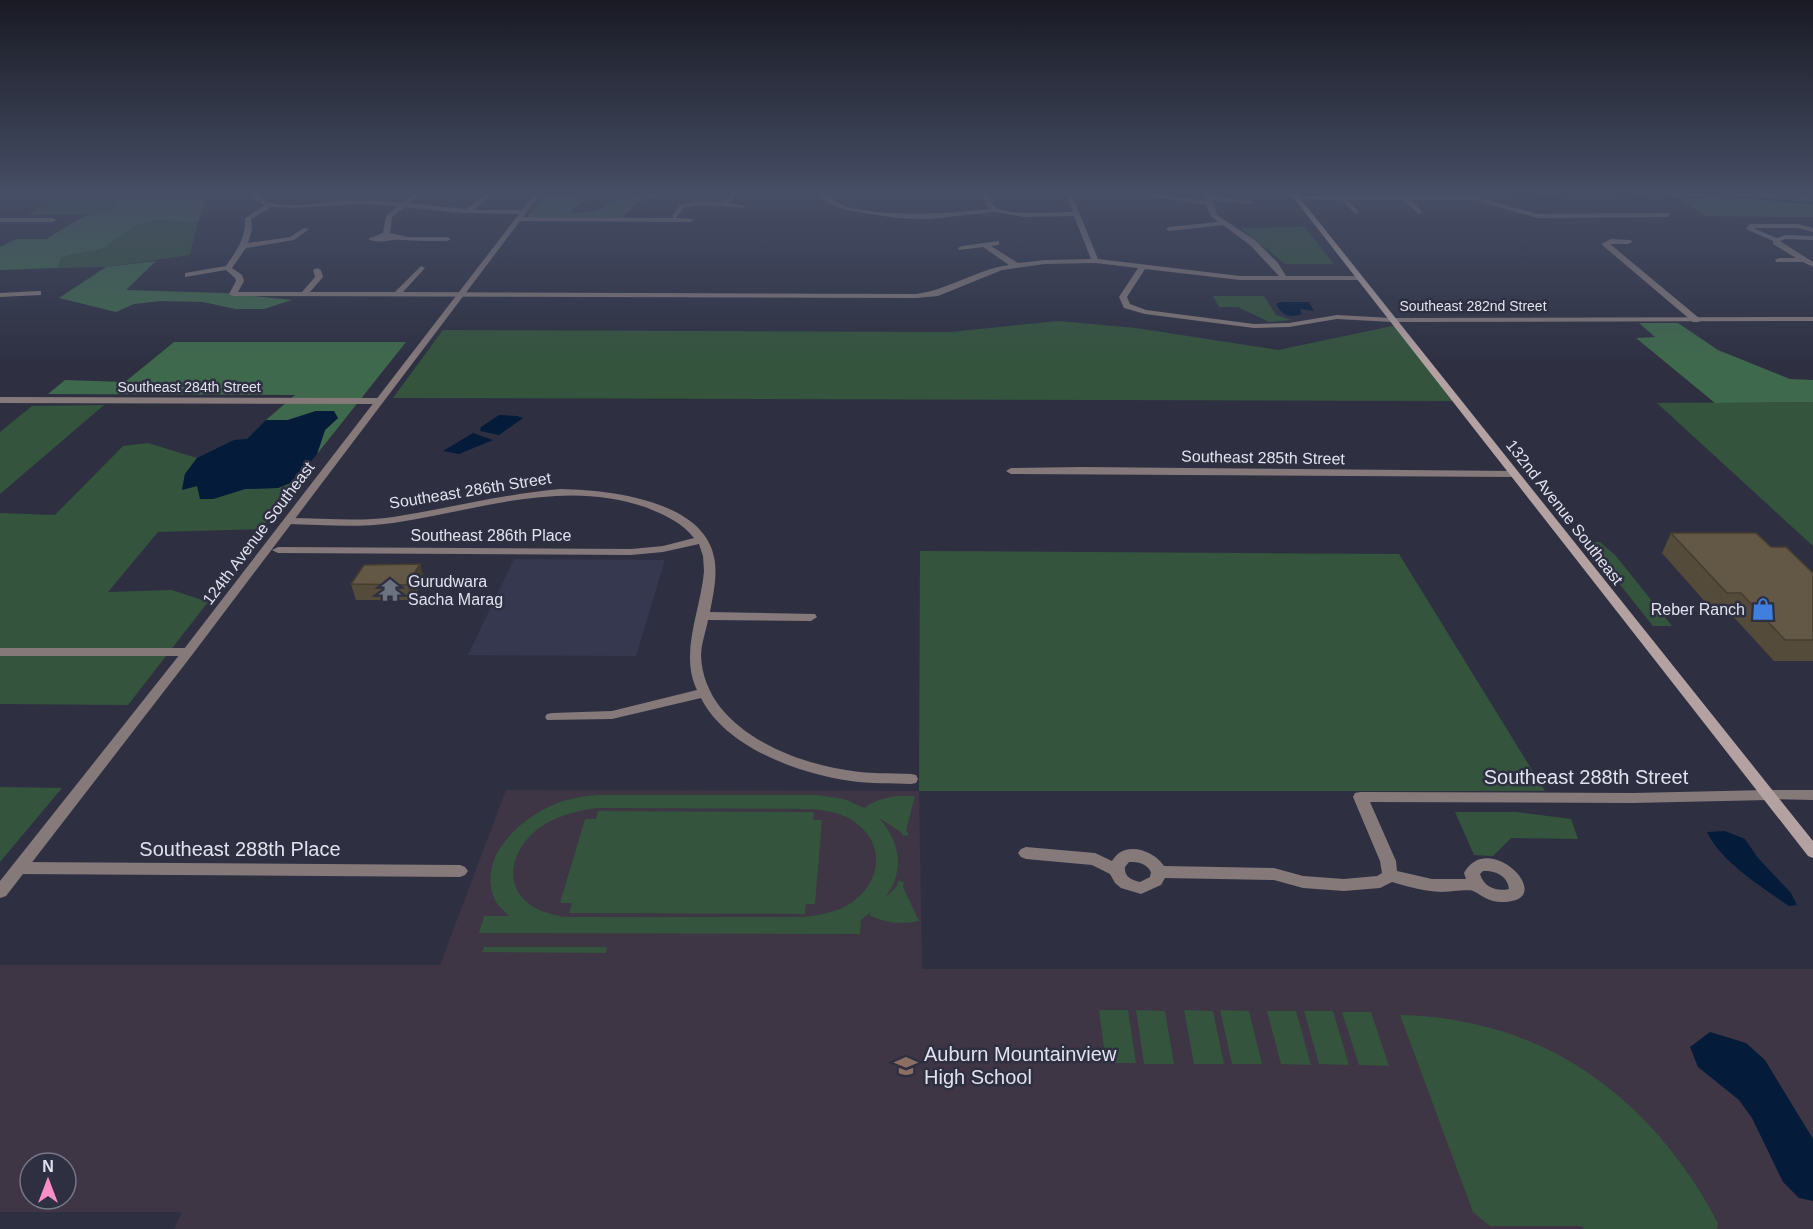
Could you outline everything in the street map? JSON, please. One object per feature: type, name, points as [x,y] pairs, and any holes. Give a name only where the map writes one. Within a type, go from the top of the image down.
[{"type":"main road","name":"132nd Avenue Southeast","points":[[1337,249],[1813,852]]},
{"type":"street","points":[[188,275],[228,268],[242,249]]},
{"type":"street","name":"124th Avenue Southeast","points":[[0,892],[188,652],[494,249]]},
{"type":"street","points":[[991,249],[1015,265]]},
{"type":"street","points":[[1090,249],[1095,261]]},
{"type":"street","points":[[1258,249],[1284,278]]},
{"type":"street","points":[[1611,249],[1696,320]]},
{"type":"street","points":[[1788,249],[1813,265]]},
{"type":"street","points":[[1779,260],[1805,260]]},
{"type":"street","points":[[228,268],[239,277],[240,281],[233,294],[912,296],[935,294],[990,271],[1015,265],[1095,261],[1240,278],[1360,278]]},
{"type":"street","name":"Southeast 282nd Street","points":[[1143,266],[1123,297],[1127,306],[1135,310],[1265,326],[1337,317],[1392,320],[1813,319]]},
{"type":"street","points":[[398,293],[421,268]]},
{"type":"street","points":[[304,294],[319,277],[320,273],[317,270]]},
{"type":"street","points":[[0,295],[38,293]]},
{"type":"street","name":"Southeast 284th Street","points":[[0,400],[378,401]]},
{"type":"street","name":"Southeast 285th Street","points":[[1011,471],[1514,474]]},
{"type":"street","name":"Southeast 286th Street","points":[[288,521],[388,520],[525,495],[584,492],[622,497],[661,509],[687,524],[702,540]]},
{"type":"street","points":[[702,540],[711,565],[711,577],[695,654],[696,673],[703,693],[710,704],[732,726],[770,752],[791,761],[844,775],[911,778]]},
{"type":"street","name":"Southeast 286th Place","points":[[278,550],[631,552],[663,549],[702,540]]},
{"type":"street","points":[[703,616],[811,616]]},
{"type":"street","points":[[0,652],[188,652]]},
{"type":"street","points":[[552,717],[612,715],[703,693]]},
{"type":"street","name":"Southeast 288th Street","points":[[1390,875],[1388,861],[1360,797],[1633,798],[1813,795]]},
{"type":"street","points":[[1026,853],[1095,859],[1116,870],[1122,881],[1140,888],[1156,881],[1159,872],[1154,862],[1136,855],[1124,857],[1119,861],[1116,870]]},
{"type":"street","name":"Southeast 288th Place","points":[[19,868],[460,871]]},
{"type":"street","points":[[1159,872],[1274,874],[1303,882],[1344,885],[1380,882],[1390,875],[1416,884],[1455,887],[1476,884]]},
{"type":"shaded area","points":[[1309,302],[1314,311],[1300,309],[1302,314],[1286,315],[1276,304]]},
{"type":"shaded area","points":[[316,411],[334,411],[338,418],[325,430],[317,454],[295,481],[278,488],[245,489],[213,499],[200,499],[197,486],[182,490],[185,474],[197,458],[234,440],[247,439],[266,420],[288,420]]},
{"type":"shaded area","points":[[499,415],[523,418],[499,435],[480,431],[481,427]]},
{"type":"shaded area","points":[[473,433],[493,440],[459,454],[443,451]]},
{"type":"shaded area","points":[[514,559],[665,560],[636,656],[468,655]]},
{"type":"shaded area","name":"Auburn Mountainview High School","points":[[506,790],[919,791],[922,969],[1813,969],[1813,1229],[174,1229],[182,1212],[0,1212],[0,965],[440,965]]},
{"type":"shaded area","points":[[1725,831],[1745,839],[1758,858],[1791,893],[1797,905],[1789,906],[1743,873],[1722,854],[1707,832]]},
{"type":"shaded area","points":[[1710,1032],[1746,1043],[1765,1060],[1813,1139],[1813,1201],[1799,1198],[1783,1182],[1752,1118],[1739,1100],[1698,1067],[1690,1047]]},
{"type":"green space","points":[[0,249],[98,249],[62,257],[57,268],[0,270]]},
{"type":"green space","points":[[98,249],[191,249],[190,255],[106,267],[57,268],[62,257]]},
{"type":"green space","points":[[1267,249],[1323,249],[1334,264],[1285,264]]},
{"type":"green space","points":[[156,261],[126,290],[225,293],[292,300],[264,309],[236,309],[203,302],[161,301],[134,304],[116,312],[59,298],[106,267]]},
{"type":"green space","points":[[1213,296],[1264,296],[1276,315],[1291,320],[1269,322],[1238,307],[1219,307]]},
{"type":"green space","points":[[1058,321],[1136,328],[1278,350],[1397,325],[1457,401],[393,398],[443,330],[951,332]]},
{"type":"green space","points":[[1639,323],[1678,323],[1718,350],[1790,379],[1813,380],[1813,402],[1715,403],[1636,338],[1655,337]]},
{"type":"green space","points":[[174,342],[406,342],[317,454],[325,430],[338,418],[316,411],[288,420],[266,420],[295,395],[48,394],[65,380],[125,382]]},
{"type":"green space","points":[[1813,402],[1813,546],[1657,403]]},
{"type":"green space","points":[[104,405],[0,494],[0,432],[32,406]]},
{"type":"green space","points":[[148,443],[197,458],[185,474],[182,489],[197,486],[213,499],[245,489],[278,488],[295,481],[261,529],[158,532],[108,592],[172,590],[208,602],[128,705],[0,704],[0,513],[55,515],[123,446]]},
{"type":"green space","points":[[1586,542],[1600,542],[1616,556],[1672,626],[1653,626]]},
{"type":"green space","points":[[920,551],[1399,554],[1545,791],[919,791]]},
{"type":"green space","points":[[0,787],[62,788],[0,862]]},
{"type":"green space","points":[[592,795],[817,795],[844,799],[867,809],[865,807],[883,799],[895,796],[915,796],[906,830],[909,835],[903,836],[901,832],[879,818],[892,837],[898,857],[896,878],[885,898],[897,886],[898,881],[904,882],[903,887],[919,921],[899,923],[881,920],[869,915],[872,911],[861,920],[860,934],[479,933],[484,916],[509,916],[496,902],[491,885],[491,869],[497,853],[507,839],[519,826],[548,807],[563,801]],"holes":[[[596,808],[813,809],[836,813],[856,823],[866,832],[876,853],[874,875],[861,895],[851,903],[827,913],[802,917],[563,917],[532,906],[515,885],[514,864],[523,844],[539,828],[574,812]]]},
{"type":"green space","points":[[598,811],[814,812],[813,820],[822,820],[815,904],[806,904],[805,914],[569,913],[572,903],[560,903],[585,819],[596,819]]},
{"type":"green space","points":[[1455,812],[1517,812],[1571,819],[1578,839],[1511,838],[1493,856],[1474,855]]},
{"type":"green space","points":[[484,947],[607,947],[606,953],[482,952]]},
{"type":"green space","points":[[1099,1010],[1128,1010],[1136,1063],[1106,1063]]},
{"type":"green space","points":[[1136,1010],[1165,1011],[1174,1064],[1144,1064]]},
{"type":"green space","points":[[1184,1010],[1213,1011],[1224,1064],[1194,1064]]},
{"type":"green space","points":[[1220,1010],[1249,1011],[1262,1064],[1232,1064]]},
{"type":"green space","points":[[1267,1011],[1296,1011],[1311,1065],[1281,1064]]},
{"type":"green space","points":[[1304,1011],[1333,1011],[1349,1065],[1319,1064]]},
{"type":"green space","points":[[1342,1012],[1371,1012],[1389,1066],[1359,1065]]},
{"type":"green space","points":[[1400,1015],[1453,1020],[1502,1031],[1547,1049],[1589,1073],[1627,1103],[1661,1138],[1691,1178],[1718,1223],[1717,1229],[1490,1226],[1473,1212]]},
{"type":"building","points":[[1671,533],[1756,533],[1771,547],[1786,547],[1813,573],[1813,640],[1785,640],[1741,593],[1727,593]]},
{"type":"building","points":[[420,564],[407,585],[351,584],[364,565]]},
{"type":"place","name":"Gurudwara Sacha Marag","points":[[390,590]]},
{"type":"place","name":"Reber Ranch","points":[[1763,609]]},
{"type":"place","name":"Auburn Mountainview High School","points":[[906,1066]]}]
